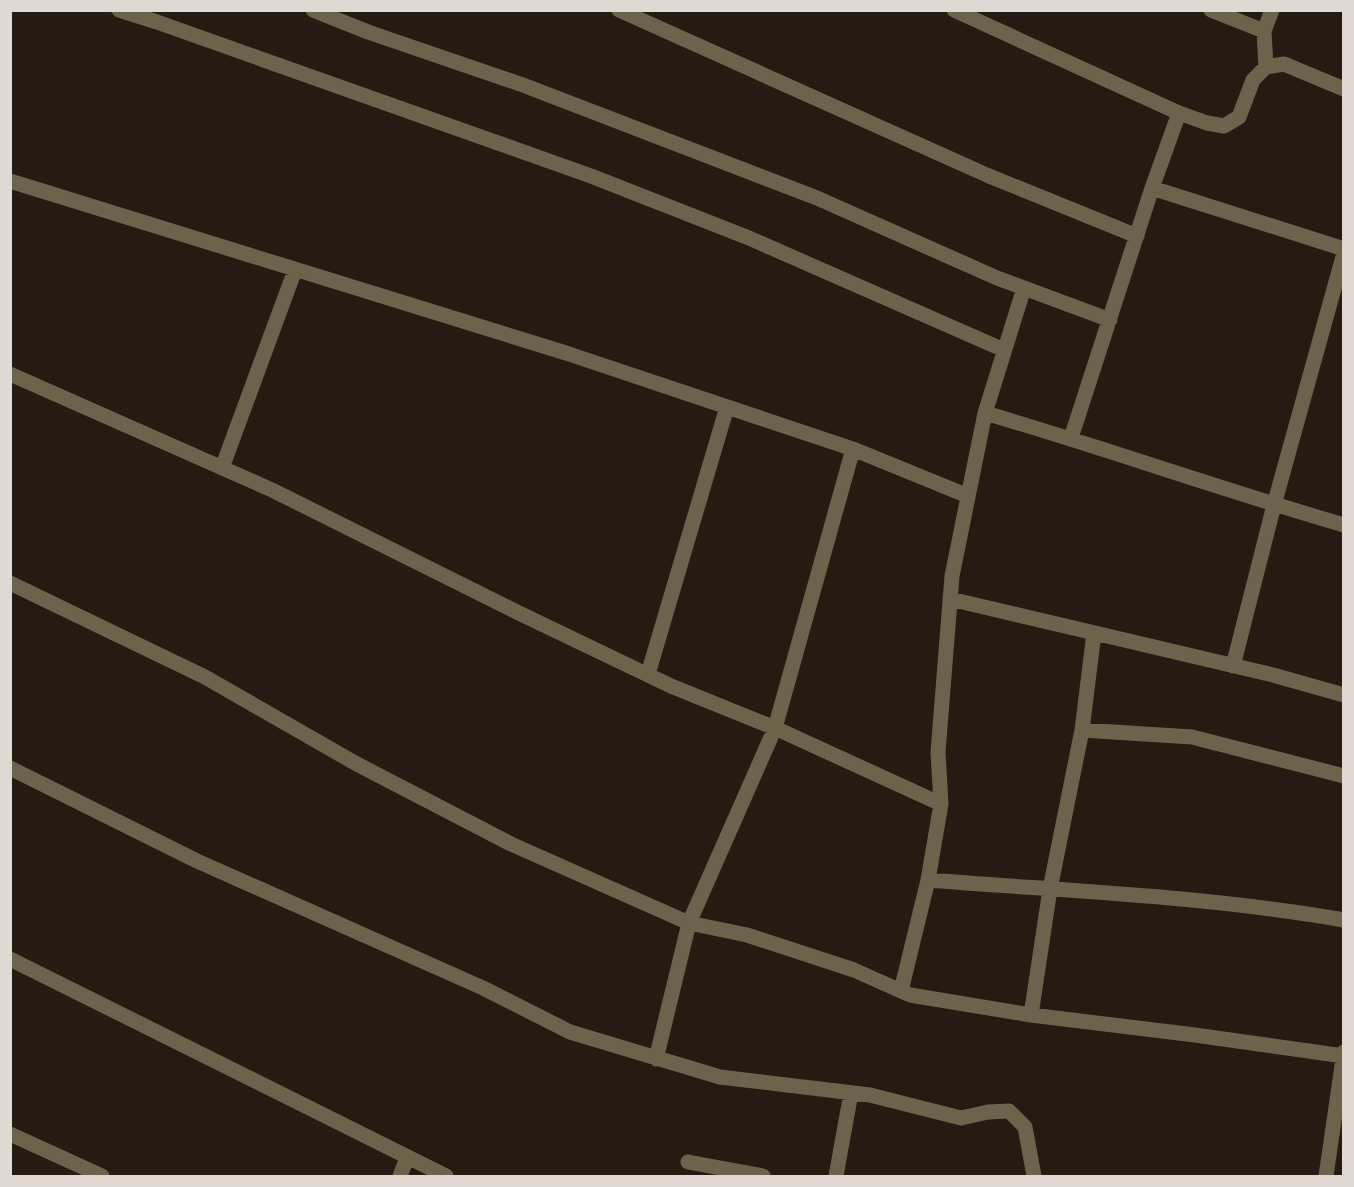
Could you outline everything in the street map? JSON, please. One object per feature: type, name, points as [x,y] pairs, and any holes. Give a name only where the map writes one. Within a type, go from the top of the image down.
[{"type":"street","points":[[119,10],[591,176],[748,238],[1004,350]]},
{"type":"street","points":[[313,10],[368,32],[523,85],[817,198],[1024,288],[1110,320]]},
{"type":"street","points":[[619,10],[989,176],[1137,236]]},
{"type":"street","points":[[954,10],[1179,113],[1208,123],[1224,126],[1239,117],[1252,80],[1266,67],[1284,64],[1344,89]]},
{"type":"street","points":[[1211,10],[1264,31]]},
{"type":"street","points":[[1266,67],[1264,31],[1272,10]]},
{"type":"street","points":[[1071,438],[1152,188],[1179,113]]},
{"type":"street","points":[[10,181],[566,353],[853,449],[968,496]]},
{"type":"street","points":[[1152,188],[1344,251],[1274,505],[1233,666]]},
{"type":"street","points":[[222,468],[295,270]]},
{"type":"street","points":[[901,991],[928,880],[941,804],[938,752],[952,576],[985,413],[1024,288]]},
{"type":"street","points":[[10,374],[272,490],[671,686],[775,728],[941,804]]},
{"type":"street","points":[[648,674],[727,407]]},
{"type":"street","points":[[985,413],[1344,525]]},
{"type":"street","points":[[656,1059],[688,923],[775,728],[853,449]]},
{"type":"street","points":[[10,584],[205,677],[355,763],[511,844],[688,923],[747,935],[854,970],[910,994],[1030,1016],[1343,1054],[1326,1176]]},
{"type":"street","points":[[950,599],[1233,666],[1344,695]]},
{"type":"street","points":[[1030,1016],[1050,890],[1082,730],[1094,633]]},
{"type":"street","points":[[1082,730],[1192,737],[1344,776]]},
{"type":"street","points":[[10,768],[197,861],[483,987],[570,1032],[720,1077],[870,1095],[961,1118],[988,1112],[1009,1111],[1025,1127],[1034,1176]]},
{"type":"street","points":[[928,880],[1050,890],[1114,892],[1344,920]]},
{"type":"street","points":[[10,959],[446,1176]]},
{"type":"street","points":[[836,1176],[851,1093]]},
{"type":"street","points":[[10,1134],[102,1176]]},
{"type":"street","points":[[400,1176],[407,1158]]},
{"type":"street","points":[[688,1162],[764,1176]]}]
